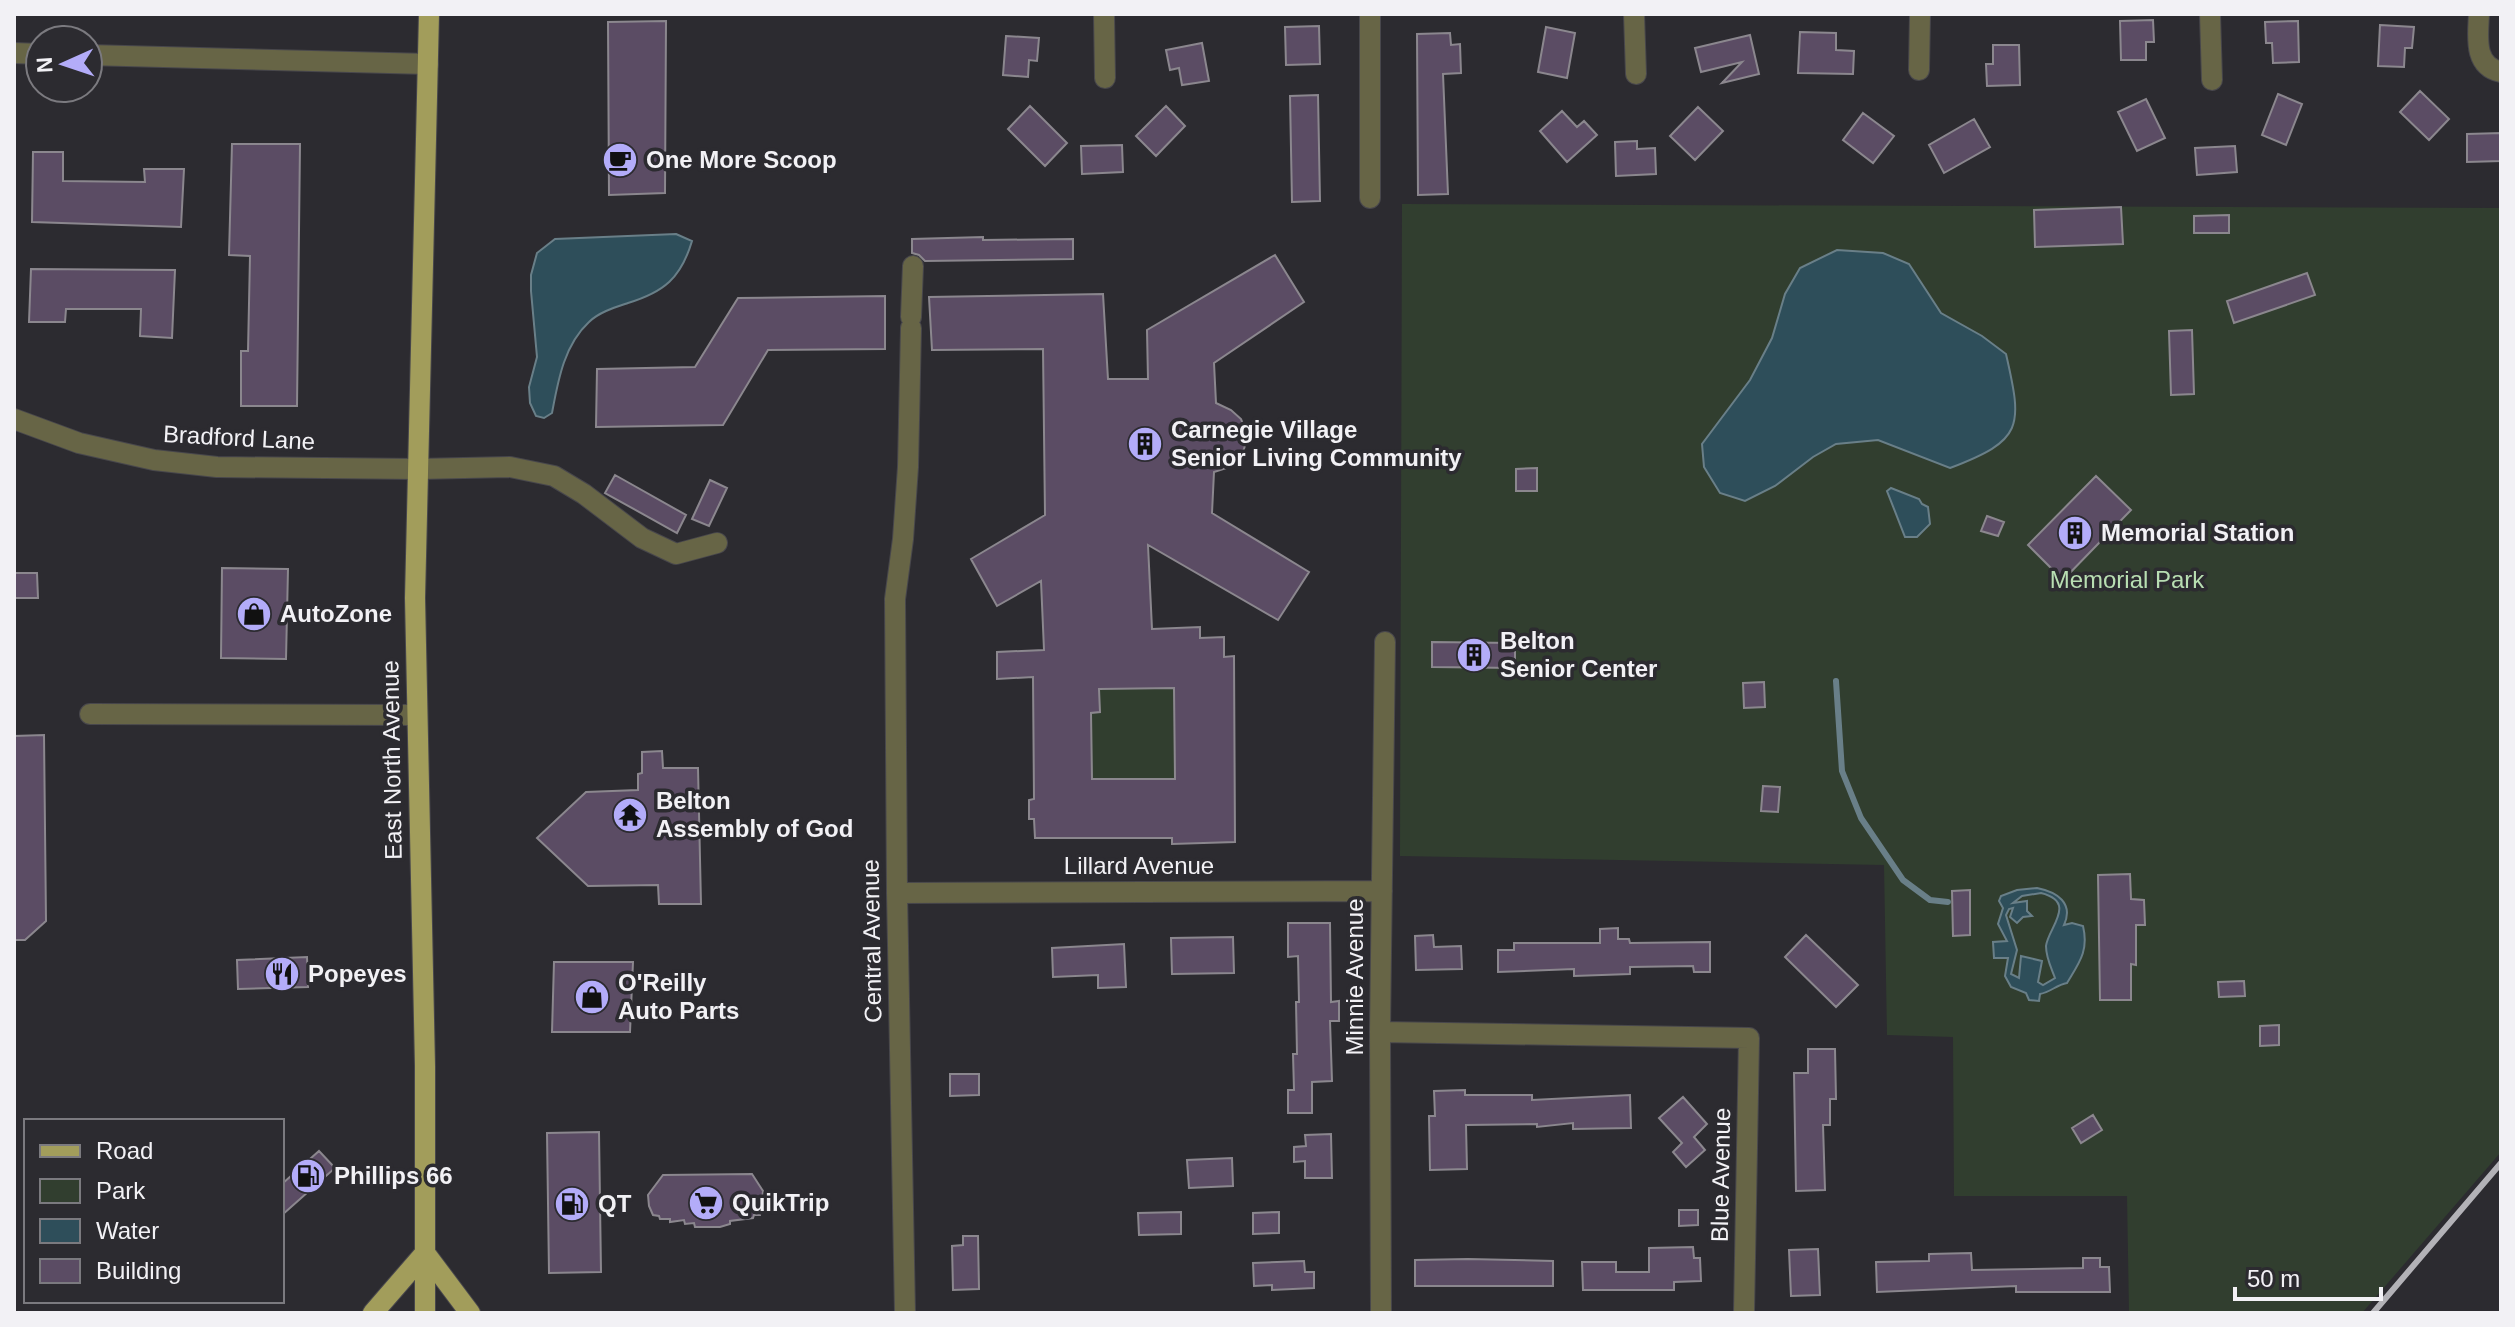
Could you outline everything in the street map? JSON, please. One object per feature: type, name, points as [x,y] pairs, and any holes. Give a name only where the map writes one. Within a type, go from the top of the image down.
[{"type":"main road","name":"East North Avenue","points":[[425,1313],[425,1066],[416,715],[418,469],[429,14]]},
{"type":"main road","points":[[373,1313],[425,1253],[470,1313]]},
{"type":"street","points":[[1104,14],[1105,78]]},
{"type":"street","points":[[1370,14],[1370,198]]},
{"type":"street","points":[[1634,14],[1636,74]]},
{"type":"street","points":[[1919,70],[1920,14]]},
{"type":"street","points":[[2210,14],[2212,80]]},
{"type":"street","points":[[2479,14],[2480,55],[2490,68],[2501,72]]},
{"type":"street","points":[[104,55],[428,64]]},
{"type":"street","name":"Central Avenue","points":[[905,1313],[895,599],[908,467],[913,266]]},
{"type":"street","name":"Bradford Lane","points":[[14,419],[79,443],[154,460],[231,468],[510,467],[554,476],[584,494],[642,538],[676,554],[717,543]]},
{"type":"street","name":"Minnie Avenue","points":[[1381,1313],[1380,1032],[1385,642]]},
{"type":"street","points":[[90,714],[416,715]]},
{"type":"street","name":"Lillard Avenue","points":[[897,893],[1382,891]]},
{"type":"street","name":"Blue Avenue","points":[[1380,1032],[1749,1038],[1744,1313]]},
{"type":"green space","name":"Memorial Park","points":[[1402,204],[2501,208],[2501,1152],[2362,1313],[2129,1313],[2127,1196],[1954,1196],[1953,1037],[1887,1035],[1884,865],[1400,856]]},
{"type":"green space","points":[[1174,688],[1175,779],[1092,779],[1091,713],[1100,712],[1099,689]]},
{"type":"water","points":[[676,234],[692,241],[676,274],[652,294],[598,315],[580,331],[568,352],[552,413],[544,418],[536,416],[530,403],[529,387],[537,357],[531,275],[537,253],[555,239]]},
{"type":"water","points":[[1837,250],[1883,253],[1909,264],[1941,313],[1982,336],[2006,354],[2015,399],[2012,428],[1992,449],[1950,468],[1878,440],[1836,444],[1775,486],[1745,501],[1720,493],[1704,467],[1702,444],[1750,380],[1772,338],[1785,294],[1800,268]]},
{"type":"water","points":[[1891,488],[1919,499],[1928,507],[1930,524],[1917,537],[1905,537],[1887,491]]},
{"type":"water","points":[[2037,888],[2051,892],[2062,900],[2067,910],[2064,925],[2072,923],[2083,926],[2085,935],[2082,956],[2067,983],[2040,994],[2039,1001],[2029,1000],[2026,993],[2011,987],[2005,976],[2008,958],[1994,958],[1993,942],[2007,941],[1998,924],[2003,908],[1999,901],[2001,896]],"holes":[[[2041,893],[2052,897],[2059,909],[2046,946],[2055,978],[2043,985],[2038,982],[2042,961],[2021,956],[2019,978],[2011,974],[2017,950],[2006,915],[2013,908],[2010,917],[2017,923],[2023,917],[2032,916],[2027,911],[2027,901],[2013,903],[2022,896]]]},
{"type":"building","points":[[2153,20],[2154,42],[2146,42],[2146,60],[2121,60],[2120,21]]},
{"type":"building","points":[[666,21],[665,193],[609,195],[608,22]]},
{"type":"building","points":[[2298,21],[2299,62],[2273,63],[2272,43],[2266,43],[2265,22]]},
{"type":"building","points":[[2380,25],[2414,27],[2412,48],[2405,48],[2404,67],[2378,66]]},
{"type":"building","points":[[1319,26],[1320,64],[1286,65],[1285,27]]},
{"type":"building","points":[[1546,27],[1575,33],[1567,78],[1538,72]]},
{"type":"building","points":[[1800,32],[1836,33],[1836,50],[1854,51],[1853,74],[1798,73]]},
{"type":"building","points":[[1450,33],[1451,45],[1460,44],[1461,73],[1443,74],[1448,194],[1418,195],[1417,34]]},
{"type":"building","points":[[1750,35],[1759,74],[1722,83],[1742,62],[1701,72],[1695,48]]},
{"type":"building","points":[[1006,36],[1039,38],[1037,61],[1029,60],[1028,77],[1003,75]]},
{"type":"building","points":[[1202,43],[1209,81],[1182,85],[1179,68],[1170,70],[1166,50]]},
{"type":"building","points":[[1993,45],[2019,45],[2020,85],[1987,86],[1986,64],[1993,64]]},
{"type":"building","points":[[2420,91],[2449,119],[2429,140],[2400,112]]},
{"type":"building","points":[[2278,94],[2302,104],[2286,145],[2262,135]]},
{"type":"building","points":[[1318,95],[1320,201],[1292,202],[1290,96]]},
{"type":"building","points":[[2146,99],[2165,138],[2137,151],[2118,112]]},
{"type":"building","points":[[1030,106],[1067,143],[1045,166],[1008,129]]},
{"type":"building","points":[[1166,106],[1185,126],[1156,156],[1136,136]]},
{"type":"building","points":[[1698,107],[1723,131],[1695,160],[1670,136]]},
{"type":"building","points":[[1562,111],[1577,127],[1584,121],[1597,135],[1567,162],[1540,131]]},
{"type":"building","points":[[1863,113],[1894,136],[1873,163],[1843,140]]},
{"type":"building","points":[[1974,119],[1990,147],[1944,173],[1929,145]]},
{"type":"building","points":[[2501,133],[2501,161],[2467,162],[2467,134]]},
{"type":"building","points":[[1637,141],[1637,149],[1655,148],[1656,174],[1616,176],[1615,142]]},
{"type":"building","points":[[232,144],[300,144],[297,406],[241,406],[241,351],[248,351],[250,256],[229,255]]},
{"type":"building","points":[[1122,145],[1123,172],[1082,174],[1081,146]]},
{"type":"building","points":[[2235,146],[2237,172],[2197,175],[2195,148]]},
{"type":"building","points":[[33,152],[63,152],[63,181],[145,182],[144,169],[184,169],[181,227],[32,222]]},
{"type":"building","points":[[2121,207],[2123,244],[2035,247],[2034,210]]},
{"type":"building","points":[[2229,215],[2229,233],[2194,233],[2194,216]]},
{"type":"building","points":[[983,237],[983,240],[1073,239],[1073,259],[925,261],[912,253],[912,239]]},
{"type":"building","points":[[1275,255],[1304,302],[1214,363],[1216,403],[1241,419],[1248,436],[1243,452],[1230,467],[1214,472],[1212,513],[1309,572],[1278,620],[1148,545],[1152,629],[1200,627],[1200,638],[1224,637],[1224,657],[1234,656],[1235,842],[1172,844],[1172,838],[1035,838],[1034,819],[1029,819],[1029,800],[1034,799],[1033,677],[997,679],[997,652],[1044,650],[1041,581],[997,606],[971,559],[1045,515],[1043,349],[932,350],[929,297],[1103,294],[1108,379],[1148,379],[1147,330]],"holes":[[[1174,688],[1175,779],[1092,779],[1091,713],[1100,712],[1099,689]]]},
{"type":"building","points":[[31,269],[175,270],[172,338],[140,336],[141,309],[66,309],[65,322],[29,322]]},
{"type":"building","points":[[2307,273],[2315,295],[2234,323],[2227,301]]},
{"type":"building","points":[[885,296],[885,349],[768,350],[723,425],[596,427],[597,369],[695,367],[738,298]]},
{"type":"building","points":[[2192,330],[2194,394],[2171,395],[2169,331]]},
{"type":"building","points":[[1537,468],[1537,491],[1516,491],[1516,469]]},
{"type":"building","points":[[615,475],[686,515],[677,533],[605,493]]},
{"type":"building","name":"Memorial Station","points":[[2096,476],[2131,510],[2063,580],[2028,545]]},
{"type":"building","points":[[710,480],[727,488],[709,526],[692,519]]},
{"type":"building","points":[[1987,516],[2004,522],[1998,536],[1981,531]]},
{"type":"building","name":"AutoZone","points":[[222,568],[288,569],[286,659],[221,658]]},
{"type":"building","points":[[14,573],[37,573],[38,598],[14,598]]},
{"type":"building","name":"Belton Senior Center","points":[[1432,642],[1515,643],[1515,668],[1432,667]]},
{"type":"building","points":[[1764,682],[1765,707],[1744,708],[1743,683]]},
{"type":"building","points":[[44,735],[46,921],[25,940],[14,940],[14,736]]},
{"type":"building","name":"Belton Assembly of God","points":[[662,751],[663,768],[698,768],[701,904],[659,904],[658,885],[588,886],[537,838],[586,792],[638,790],[642,752]]},
{"type":"building","points":[[1763,786],[1780,787],[1778,812],[1761,811]]},
{"type":"building","points":[[2130,874],[2131,899],[2144,900],[2145,925],[2136,925],[2136,965],[2131,964],[2131,1000],[2100,1000],[2098,875]]},
{"type":"building","points":[[1970,890],[1970,935],[1953,936],[1952,891]]},
{"type":"building","points":[[1288,923],[1330,923],[1331,1002],[1339,1001],[1339,1021],[1330,1021],[1332,1081],[1312,1082],[1312,1113],[1288,1113],[1288,1090],[1294,1090],[1293,1054],[1297,1054],[1296,1002],[1299,1002],[1298,956],[1288,957]]},
{"type":"building","points":[[1618,928],[1618,939],[1629,939],[1630,943],[1710,942],[1710,972],[1694,972],[1693,966],[1630,967],[1630,974],[1574,976],[1574,969],[1498,972],[1498,950],[1514,950],[1514,943],[1600,943],[1600,929]]},
{"type":"building","points":[[1433,935],[1434,947],[1461,946],[1462,969],[1416,970],[1415,936]]},
{"type":"building","points":[[1806,935],[1858,985],[1836,1007],[1785,957]]},
{"type":"building","points":[[1233,937],[1234,973],[1172,974],[1171,938]]},
{"type":"building","points":[[1124,944],[1126,987],[1098,988],[1098,975],[1053,977],[1052,948]]},
{"type":"building","points":[[307,957],[308,987],[238,989],[237,960]]},
{"type":"building","name":"O'Reilly Auto Parts","points":[[554,962],[633,962],[630,1032],[552,1032]]},
{"type":"building","points":[[2244,981],[2245,996],[2219,997],[2218,982]]},
{"type":"building","points":[[2279,1025],[2279,1045],[2260,1046],[2260,1026]]},
{"type":"building","points":[[1808,1049],[1835,1049],[1836,1099],[1830,1099],[1830,1125],[1823,1125],[1825,1190],[1796,1191],[1794,1073],[1808,1073]]},
{"type":"building","points":[[950,1074],[979,1074],[979,1095],[950,1096]]},
{"type":"building","points":[[1465,1090],[1465,1095],[1532,1095],[1532,1100],[1630,1095],[1631,1128],[1573,1129],[1573,1123],[1537,1127],[1537,1124],[1466,1125],[1467,1169],[1430,1170],[1429,1116],[1435,1116],[1434,1091]]},
{"type":"building","points":[[1683,1097],[1707,1124],[1694,1137],[1705,1150],[1686,1167],[1673,1152],[1682,1143],[1659,1118]]},
{"type":"building","points":[[2093,1115],[2102,1130],[2081,1143],[2072,1128]]},
{"type":"building","points":[[599,1132],[601,1272],[549,1273],[547,1133]]},
{"type":"building","points":[[1331,1134],[1332,1178],[1305,1178],[1305,1161],[1294,1162],[1294,1147],[1306,1146],[1305,1135]]},
{"type":"building","name":"Phillips 66","points":[[319,1151],[335,1168],[284,1213],[284,1182]]},
{"type":"building","points":[[1232,1158],[1233,1186],[1189,1188],[1187,1160]]},
{"type":"building","name":"QuikTrip","points":[[752,1174],[763,1191],[760,1215],[753,1218],[730,1221],[730,1224],[720,1227],[695,1227],[694,1223],[685,1224],[684,1220],[670,1222],[670,1219],[660,1219],[653,1215],[649,1206],[648,1195],[663,1175]]},
{"type":"building","points":[[1679,1210],[1698,1210],[1698,1225],[1679,1226]]},
{"type":"building","points":[[1181,1212],[1181,1234],[1139,1235],[1138,1213]]},
{"type":"building","points":[[1279,1212],[1279,1233],[1253,1234],[1253,1213]]},
{"type":"building","points":[[963,1236],[978,1236],[979,1289],[953,1290],[952,1246],[963,1245]]},
{"type":"building","points":[[1693,1247],[1694,1258],[1700,1258],[1701,1281],[1674,1282],[1674,1290],[1583,1290],[1582,1262],[1616,1262],[1616,1272],[1649,1272],[1649,1248]]},
{"type":"building","points":[[1818,1249],[1820,1295],[1791,1296],[1789,1250]]},
{"type":"building","points":[[1971,1253],[1972,1270],[2083,1268],[2083,1258],[2100,1258],[2100,1267],[2109,1267],[2110,1292],[2016,1292],[2016,1286],[1877,1292],[1876,1262],[1929,1261],[1929,1254]]},
{"type":"building","points":[[1415,1260],[1553,1261],[1553,1286],[1415,1286]]},
{"type":"building","points":[[1304,1261],[1305,1272],[1314,1272],[1314,1288],[1272,1290],[1272,1285],[1254,1286],[1253,1263]]},
{"type":"waterway","points":[[1836,681],[1842,771],[1861,818],[1903,880],[1930,900],[1948,902]]},
{"type":"railway","points":[[2373,1313],[2501,1163]]},
{"type":"place","name":"One More Scoop","points":[[620,160]]},
{"type":"place","name":"Carnegie Village Senior Living Community","points":[[1145,444]]},
{"type":"place","name":"Memorial Station","points":[[2075,533]]},
{"type":"place","name":"AutoZone","points":[[254,614]]},
{"type":"place","name":"Belton Senior Center","points":[[1474,655]]},
{"type":"place","name":"Belton Assembly of God","points":[[630,815]]},
{"type":"place","name":"Popeyes","points":[[282,974]]},
{"type":"place","name":"O'Reilly Auto Parts","points":[[592,997]]},
{"type":"place","name":"Phillips 66","points":[[308,1176]]},
{"type":"place","name":"QuikTrip","points":[[706,1203]]},
{"type":"place","name":"QT","points":[[572,1204]]}]
